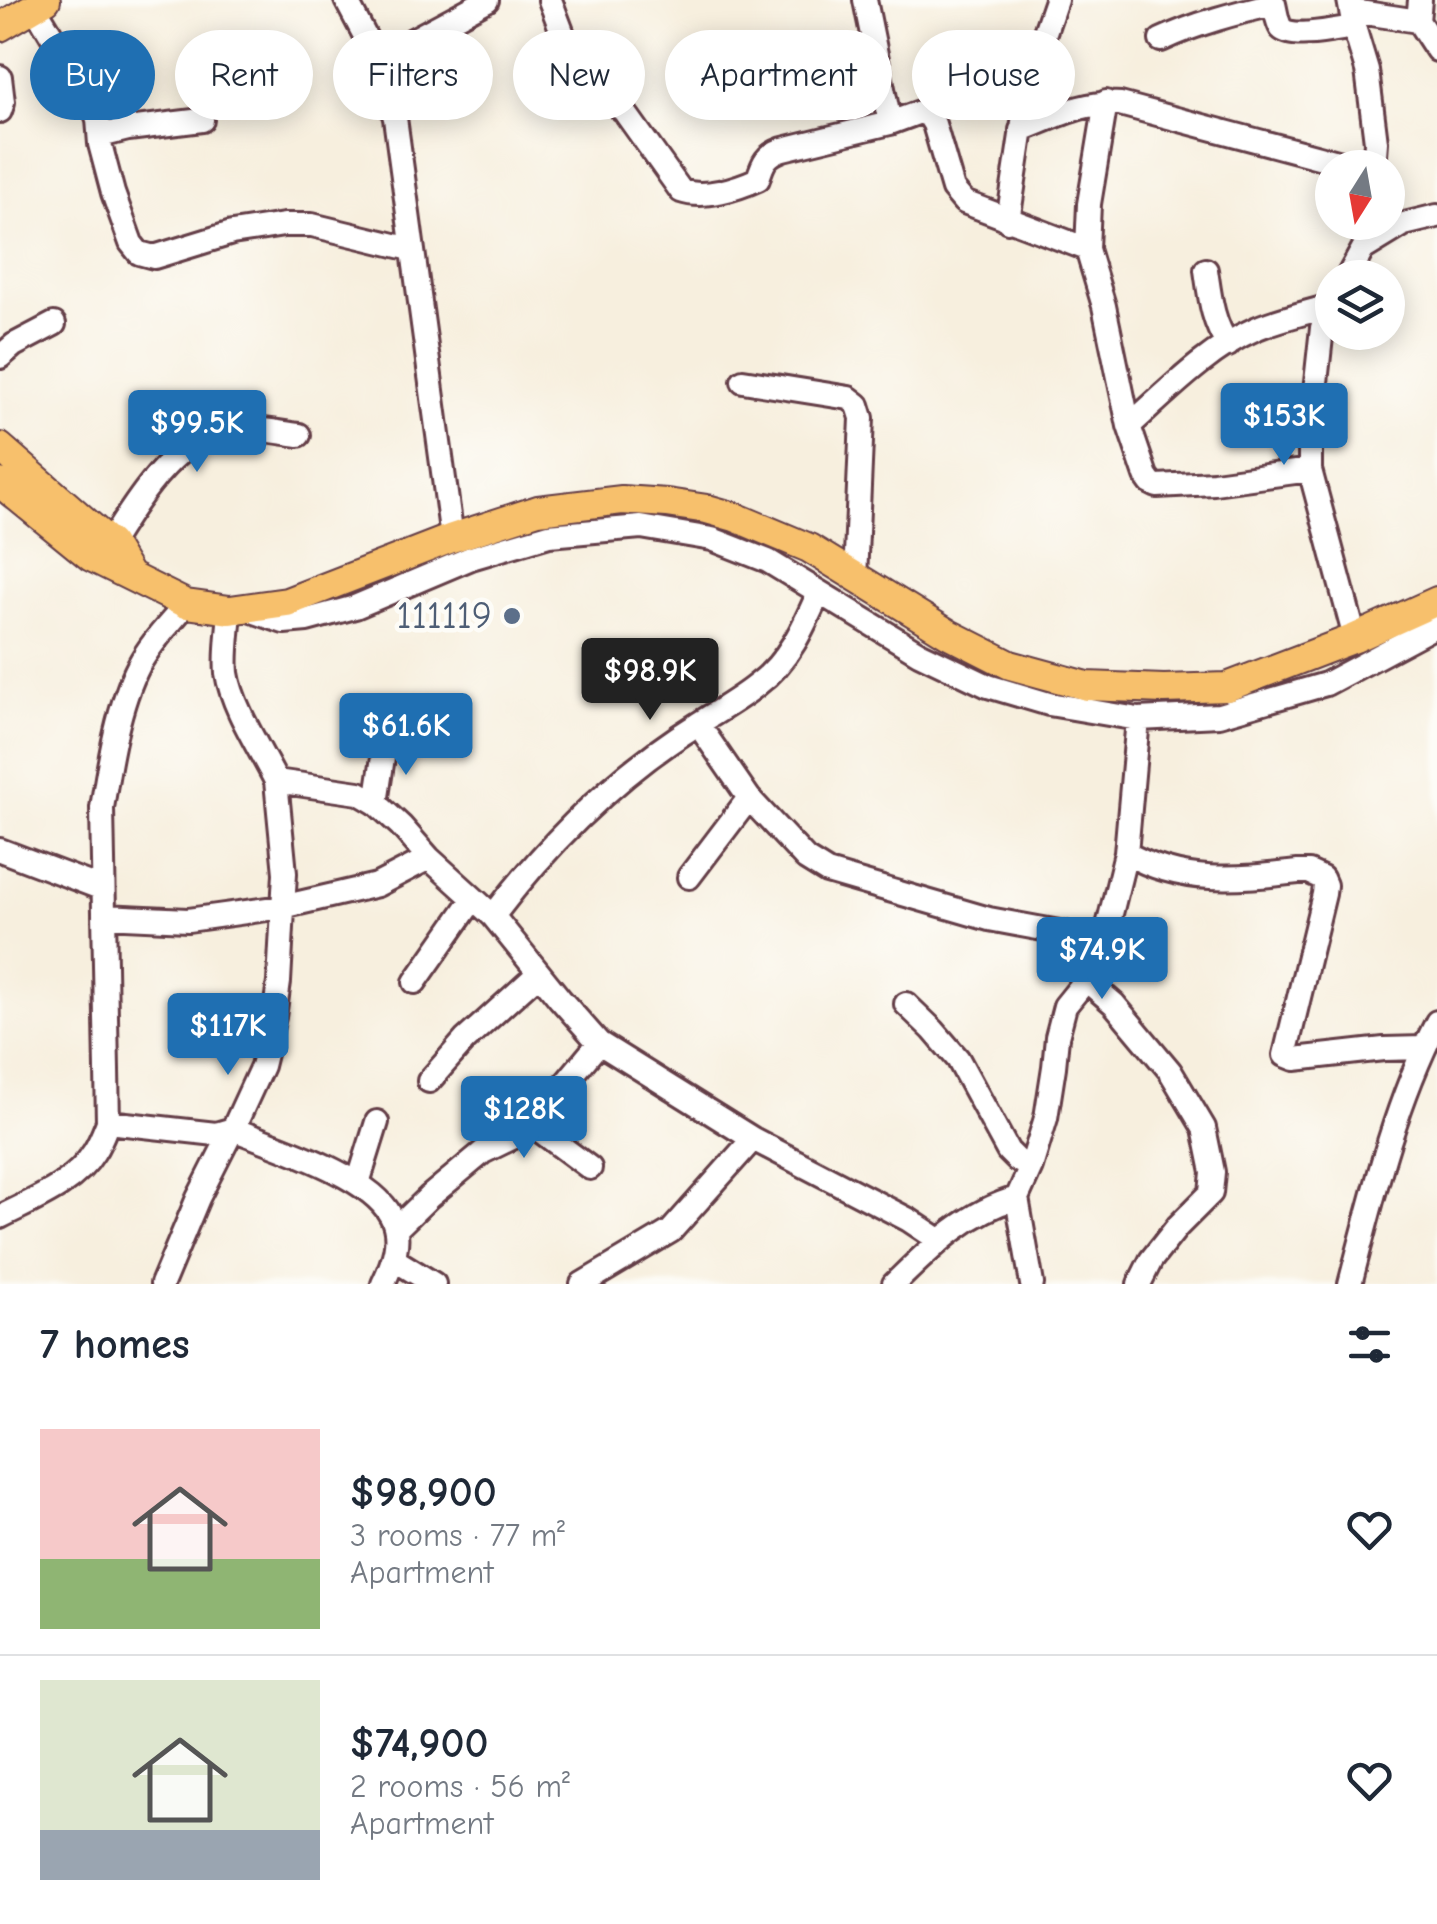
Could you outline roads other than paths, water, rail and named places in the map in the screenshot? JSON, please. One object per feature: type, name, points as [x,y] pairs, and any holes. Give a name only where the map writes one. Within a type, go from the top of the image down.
[{"type":"main road","points":[[0,27],[40,3]]},
{"type":"main road","points":[[0,447],[128,573],[186,604],[210,609],[239,610],[287,602],[452,538],[538,510],[622,500],[707,508],[735,517],[810,548],[950,634],[1010,665],[1087,686],[1227,687],[1437,602]]},
{"type":"main road","points":[[0,483],[101,550]]},
{"type":"street","points":[[346,0],[362,30]]},
{"type":"street","points":[[431,30],[487,0]]},
{"type":"street","points":[[550,0],[576,69],[588,84],[624,111],[681,190],[692,194],[741,187],[758,178],[768,154],[920,112],[934,124],[957,197],[1087,249]]},
{"type":"street","points":[[864,0],[890,122]]},
{"type":"street","points":[[1008,220],[1030,76],[1056,0]]},
{"type":"street","points":[[1161,40],[1274,2],[1279,25],[1296,34],[1352,13],[1419,10],[1437,50]]},
{"type":"street","points":[[40,3],[98,119],[113,194],[131,243],[139,253],[154,257],[232,233],[284,225],[312,225],[411,249]]},
{"type":"street","points":[[1352,13],[1370,86],[1375,150]]},
{"type":"street","points":[[0,77],[0,112]]},
{"type":"street","points":[[1021,130],[1106,102],[1315,156]]},
{"type":"street","points":[[1106,102],[1087,249],[1146,476],[1157,486],[1310,470]]},
{"type":"street","points":[[100,136],[202,120]]},
{"type":"street","points":[[395,120],[452,538]]},
{"type":"street","points":[[1405,217],[1437,216]]},
{"type":"street","points":[[1363,248],[1364,240]]},
{"type":"street","points":[[1357,260],[1372,240]]},
{"type":"street","points":[[1206,270],[1218,329],[1228,344]]},
{"type":"street","points":[[1130,426],[1228,344],[1254,330],[1315,309]]},
{"type":"street","points":[[0,358],[14,345],[54,324]]},
{"type":"street","points":[[1320,350],[1310,470],[1355,638]]},
{"type":"street","points":[[743,382],[849,398],[858,404],[862,418],[855,578]]},
{"type":"street","points":[[101,550],[142,492],[173,460],[202,438],[242,428],[299,435]]},
{"type":"street","points":[[170,1282],[198,1198],[262,1066],[278,982],[285,872],[276,780],[229,682],[226,668],[239,610],[284,622],[307,620],[355,608],[471,558],[550,535],[641,528],[712,539],[768,561],[919,653],[988,686],[1049,704],[1138,719],[1219,715],[1326,684],[1437,625]]},
{"type":"street","points":[[494,916],[532,867],[644,760],[760,684],[788,653],[819,592]]},
{"type":"street","points":[[0,1217],[81,1169],[95,1151],[108,1122],[102,808],[110,760],[138,668],[150,646],[186,604]]},
{"type":"street","points":[[1032,1284],[1017,1198],[1046,1118],[1056,1038],[1065,1006],[1100,955],[1126,853],[1138,719]]},
{"type":"street","points":[[698,724],[750,798],[806,859],[826,872],[989,919],[1081,936],[1089,940],[1086,980]]},
{"type":"street","points":[[376,803],[385,744]]},
{"type":"street","points":[[276,780],[359,794],[376,803],[429,858],[494,916],[600,1043],[754,1139],[909,1220],[939,1240]]},
{"type":"street","points":[[689,877],[750,798]]},
{"type":"street","points":[[0,850],[103,889]]},
{"type":"street","points":[[1126,853],[1163,870],[1215,879],[1298,872],[1322,878],[1324,894],[1285,1056],[1300,1059],[1424,1048]]},
{"type":"street","points":[[104,916],[188,920],[282,907],[378,885],[429,858]]},
{"type":"street","points":[[415,982],[473,899]]},
{"type":"street","points":[[429,1081],[475,1030],[539,973]]},
{"type":"street","points":[[1086,980],[1114,1004],[1170,1071],[1204,1128],[1214,1172],[1211,1193],[1178,1226],[1138,1284]]},
{"type":"street","points":[[906,1004],[958,1058],[1008,1151],[1031,1167]]},
{"type":"street","points":[[1350,1284],[1378,1174],[1437,1022]]},
{"type":"street","points":[[396,1229],[483,1152],[518,1135],[536,1120],[600,1043]]},
{"type":"street","points":[[536,1120],[543,1133],[590,1168]]},
{"type":"street","points":[[108,1122],[216,1134],[233,1129],[358,1183],[382,1203],[396,1229],[395,1260],[384,1284]]},
{"type":"street","points":[[358,1183],[377,1122]]},
{"type":"street","points":[[582,1284],[671,1231],[754,1139]]},
{"type":"street","points":[[894,1284],[939,1240],[979,1212],[1017,1198]]},
{"type":"street","points":[[395,1260],[434,1284]]},
{"type":"place","name":"111119","points":[[512,616]]}]
